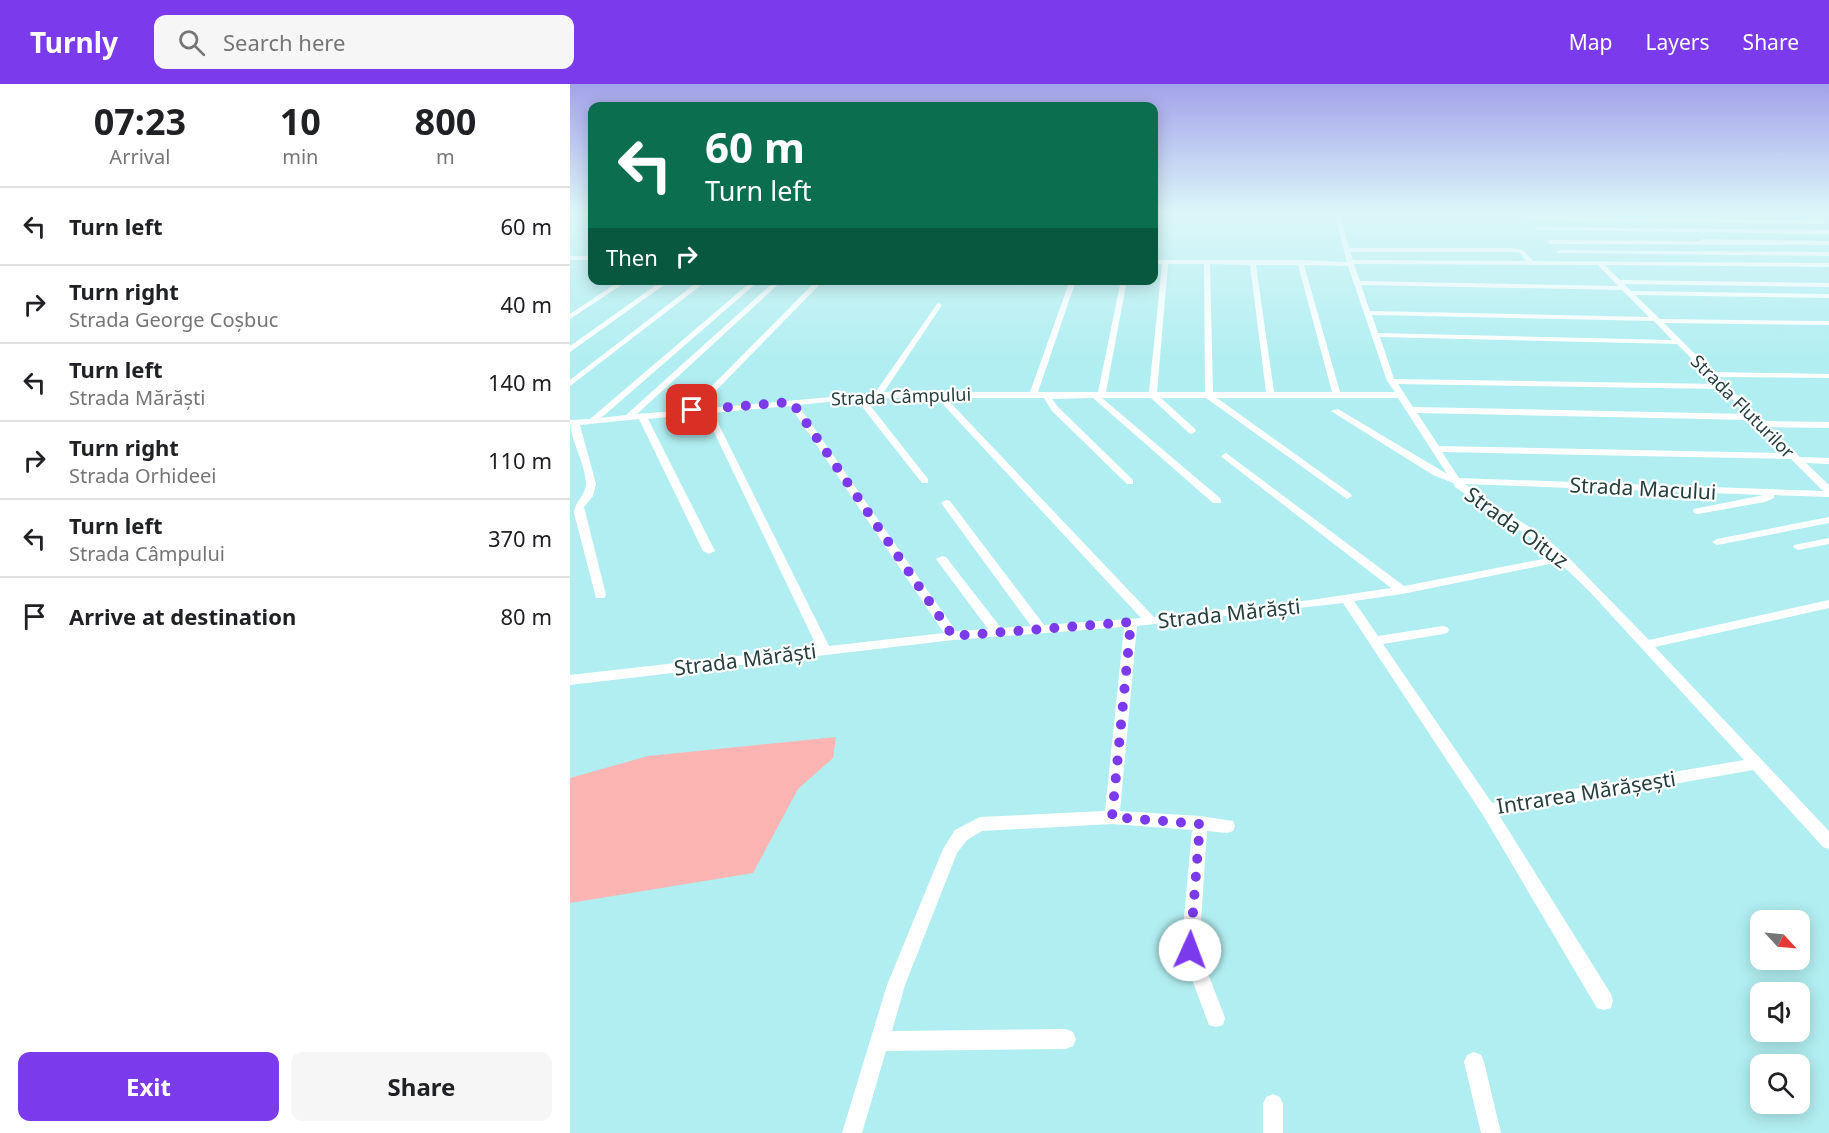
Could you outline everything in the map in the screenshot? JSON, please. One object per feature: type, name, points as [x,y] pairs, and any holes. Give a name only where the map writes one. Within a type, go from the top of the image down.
[{"type":"street","points":[[1158,262],[1313,261]]},
{"type":"street","name":"Strada Oituz","points":[[1350,261],[1391,381],[1456,481],[1465,490],[1543,541],[1563,558],[1829,842]]},
{"type":"street","points":[[1483,261],[1829,265]]},
{"type":"street","points":[[1732,261],[1738,265]]},
{"type":"street","points":[[1165,262],[1153,395],[1192,431]]},
{"type":"street","points":[[1207,262],[1209,396],[1347,496]]},
{"type":"street","points":[[1253,262],[1270,395]]},
{"type":"street","points":[[1300,262],[1337,395]]},
{"type":"street","name":"Strada Fluturilor","points":[[1600,264],[1829,493]]},
{"type":"street","points":[[1358,283],[1625,288],[1829,296]]},
{"type":"street","points":[[570,316],[618,285]]},
{"type":"street","points":[[570,350],[661,285]]},
{"type":"street","points":[[570,384],[699,285]]},
{"type":"street","points":[[592,421],[751,285]]},
{"type":"street","points":[[629,417],[774,285]]},
{"type":"street","points":[[692,410],[816,285]]},
{"type":"street","points":[[1034,393],[1071,285]]},
{"type":"street","points":[[1123,285],[1097,398],[1217,501]]},
{"type":"street","points":[[1625,288],[1829,285]]},
{"type":"street","points":[[878,395],[939,305]]},
{"type":"street","points":[[1368,313],[1658,320]]},
{"type":"street","name":"Strada Fluturilor","points":[[1658,320],[1829,323]]},
{"type":"street","points":[[1375,335],[1679,342]]},
{"type":"street","points":[[1712,374],[1829,376]]},
{"type":"street","points":[[1391,381],[1725,387]]},
{"type":"street","points":[[937,393],[1151,621]]},
{"type":"street","name":"Strada Câmpului","points":[[573,423],[858,396],[937,393],[1209,396],[1400,395]]},
{"type":"street","points":[[1049,393],[1048,399],[1055,409],[1130,482]]},
{"type":"street","points":[[858,396],[925,481]]},
{"type":"street","points":[[792,402],[953,636]]},
{"type":"street","points":[[707,409],[825,650]]},
{"type":"street","points":[[1411,410],[1829,425]]},
{"type":"street","points":[[1335,411],[1436,473],[1456,481]]},
{"type":"street","points":[[642,416],[709,551]]},
{"type":"street","points":[[573,423],[591,484],[588,496],[579,507],[579,513],[600,595]]},
{"type":"street","points":[[1436,448],[1829,460]]},
{"type":"street","points":[[1226,456],[1402,590]]},
{"type":"street","name":"Strada Macului","points":[[1456,481],[1829,493]]},
{"type":"street","points":[[1698,511],[1761,500],[1776,493]]},
{"type":"street","points":[[946,503],[1040,628]]},
{"type":"street","points":[[1717,542],[1829,520]]},
{"type":"street","points":[[1798,547],[1829,540]]},
{"type":"street","name":"Strada Mărăști","points":[[570,680],[953,636],[1151,621],[1346,599],[1563,558]]},
{"type":"street","points":[[942,559],[997,632]]},
{"type":"street","name":"Intrarea Mărășești","points":[[1346,599],[1488,810],[1756,764]]},
{"type":"street","points":[[1645,645],[1829,604]]},
{"type":"street","points":[[1112,817],[1131,622]]},
{"type":"street","points":[[1375,642],[1443,630]]},
{"type":"street","points":[[1488,810],[1604,1001]]},
{"type":"street","points":[[852,1133],[896,984],[951,849],[961,835],[980,824],[1112,817],[1227,826]]},
{"type":"street","points":[[1200,824],[1190,950],[1216,1018]]},
{"type":"street","points":[[879,1041],[1066,1039]]},
{"type":"street","points":[[1474,1062],[1491,1133]]},
{"type":"street","points":[[1273,1104],[1273,1133]]},
{"type":"shaded area","points":[[836,737],[833,758],[798,789],[753,873],[570,903],[570,778],[648,756]]},
{"type":"route","points":[[692,410],[792,402],[953,636],[1131,622],[1112,817],[1200,824],[1190,927],[1190,950]]}]
